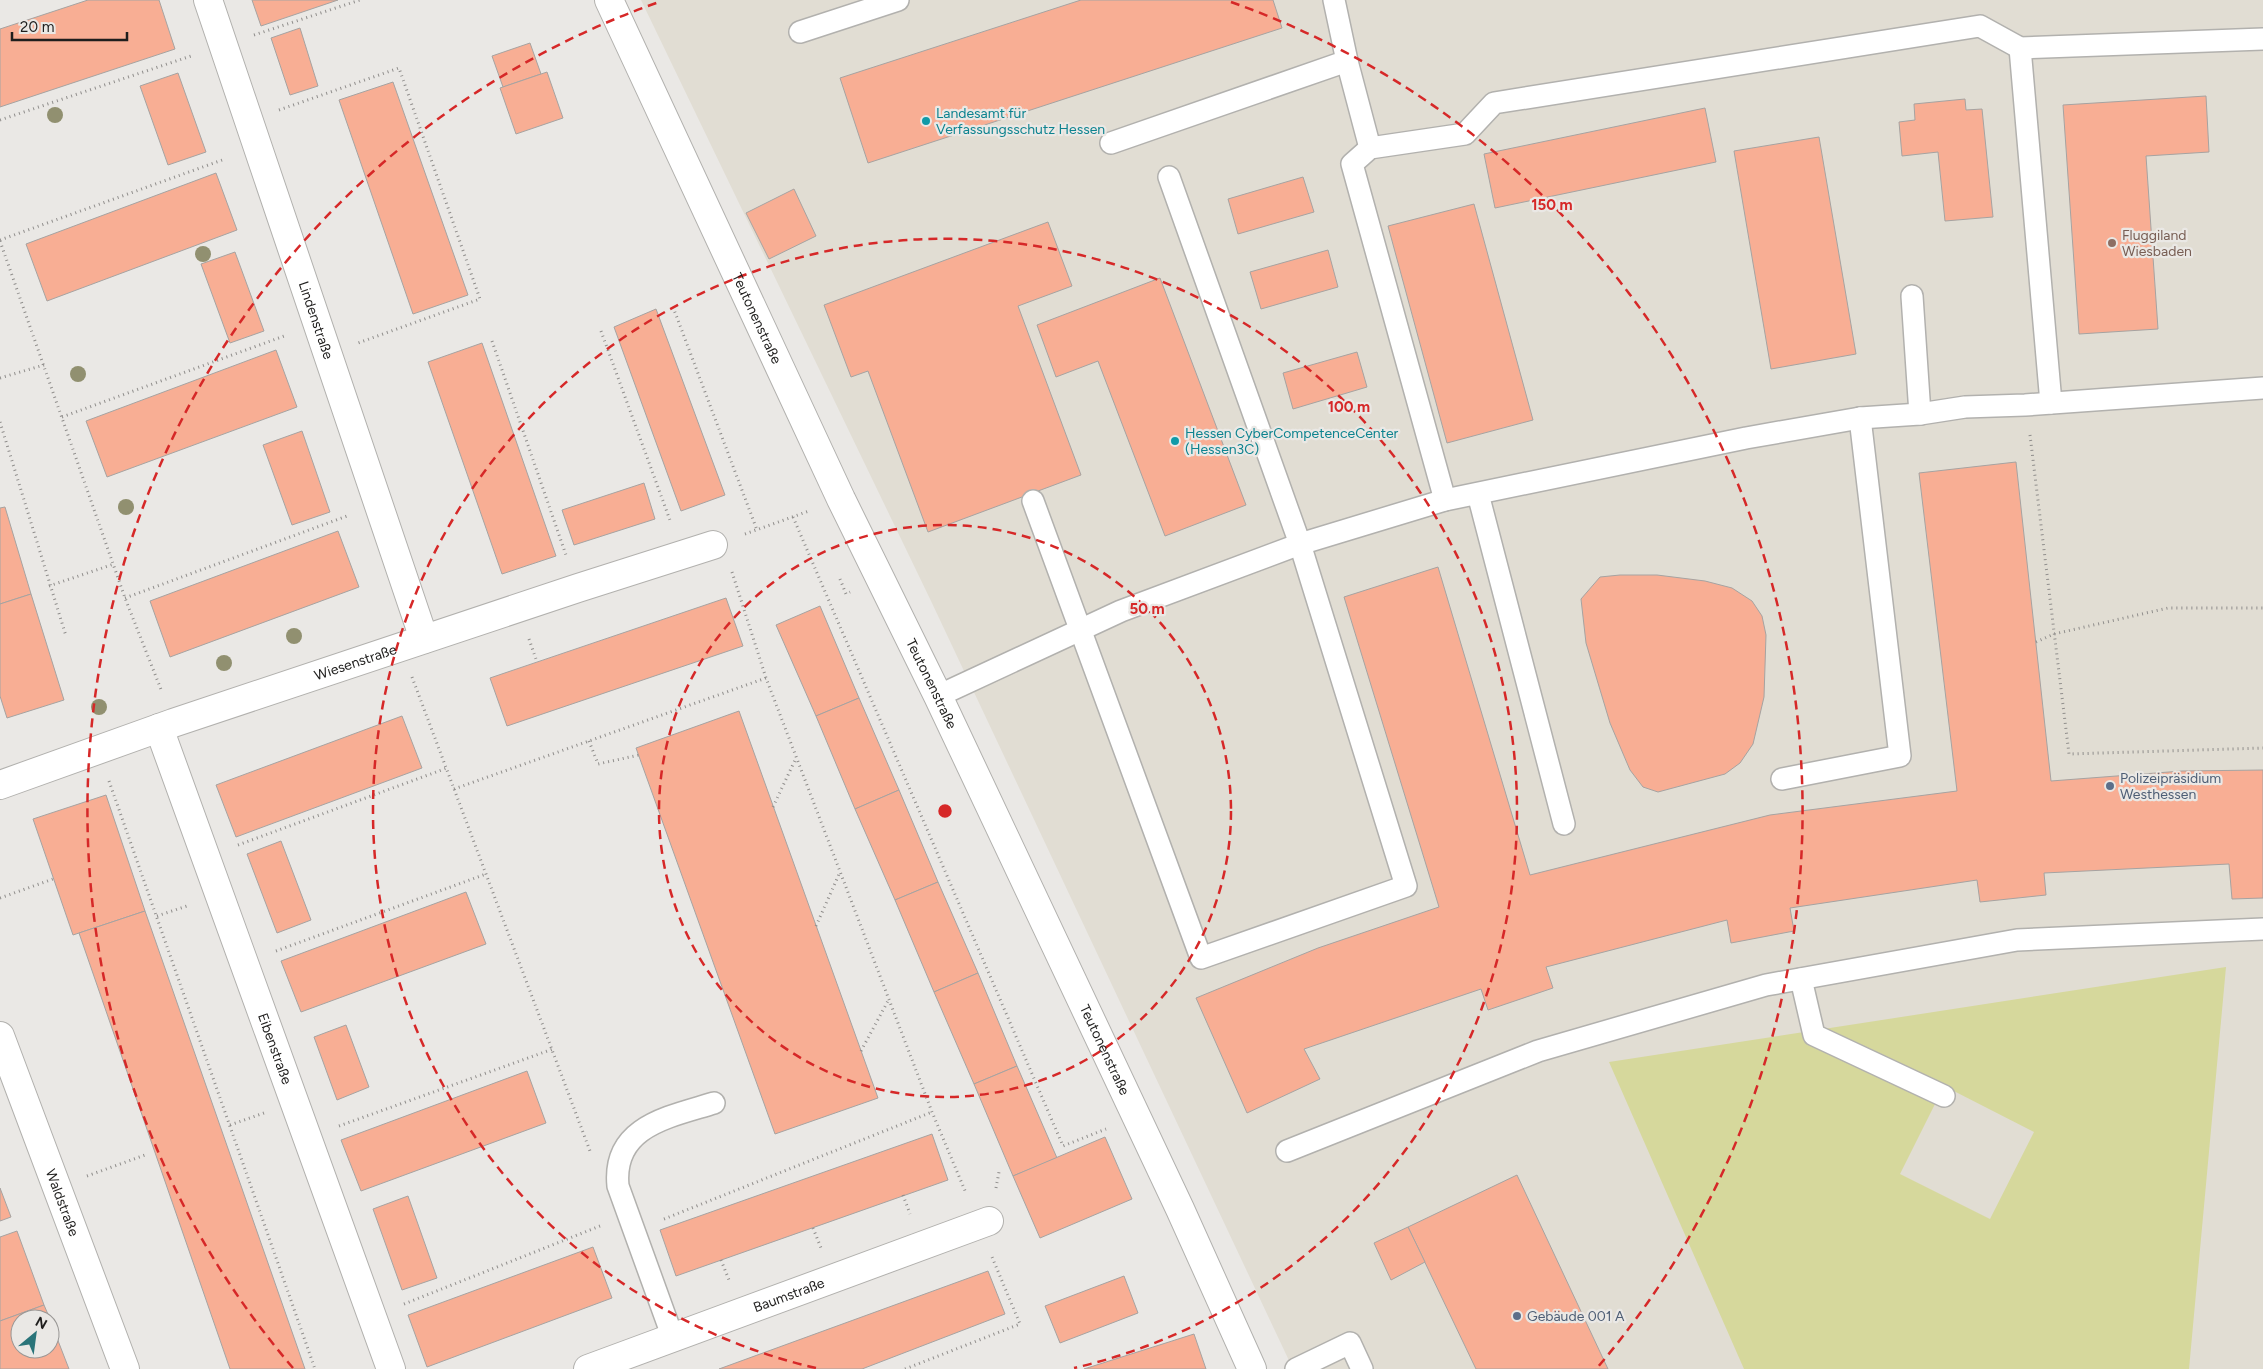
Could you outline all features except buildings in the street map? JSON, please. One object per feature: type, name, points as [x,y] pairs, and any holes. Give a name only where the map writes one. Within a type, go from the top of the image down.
[{"type":"street","name":"Lindenstraße","points":[[208,0],[378,505],[412,643]]},
{"type":"street","name":"Teutonenstraße","points":[[609,0],[841,499],[938,696],[1180,1209],[1252,1369]]},
{"type":"street","name":"Wiesenstraße","points":[[0,785],[166,725],[578,588],[718,544]]},
{"type":"street","name":"Eibenstraße","points":[[166,725],[207,857],[391,1369]]},
{"type":"street","name":"Waldstraße","points":[[0,1036],[125,1369]]},
{"type":"street","name":"Baumstraße","points":[[588,1369],[984,1222]]},
{"type":"lane","points":[[800,32],[898,0]]},
{"type":"lane","points":[[1334,0],[1347,61],[1370,148]]},
{"type":"lane","points":[[1445,500],[1352,164],[1370,148],[1465,134],[1494,103],[1980,26],[2020,48],[2263,39]]},
{"type":"lane","points":[[2020,48],[2051,403]]},
{"type":"lane","points":[[1111,143],[1347,61]]},
{"type":"lane","points":[[1033,501],[1200,958],[1406,886],[1300,544],[1169,177]]},
{"type":"lane","points":[[1912,296],[1920,414]]},
{"type":"lane","points":[[938,696],[1121,611],[1300,544],[1445,500],[1736,440],[1860,418],[1920,414],[1965,407],[2025,405],[2263,388]]},
{"type":"lane","points":[[1782,779],[1900,756],[1860,418]]},
{"type":"lane","points":[[1478,494],[1564,824]]},
{"type":"lane","points":[[1288,1151],[1538,1051],[1766,985],[2017,940],[2263,929]]},
{"type":"lane","points":[[1801,979],[1814,1035],[1944,1096]]},
{"type":"lane","points":[[673,1338],[618,1186],[616,1172],[624,1146],[639,1132],[664,1119],[714,1103]]},
{"type":"lane","points":[[1296,1369],[1350,1344],[1362,1369]]},
{"type":"path","points":[[0,120],[360,0]]},
{"type":"path","points":[[248,120],[399,68],[480,299],[327,354]]},
{"type":"path","points":[[166,725],[114,564],[0,240],[257,147]]},
{"type":"path","points":[[673,307],[757,530]]},
{"type":"path","points":[[62,417],[317,324]]},
{"type":"path","points":[[601,331],[682,556]]},
{"type":"path","points":[[492,341],[578,588]]},
{"type":"path","points":[[0,378],[44,365]]},
{"type":"path","points":[[2025,405],[2068,754],[2263,748]]},
{"type":"path","points":[[0,422],[49,586],[66,636]]},
{"type":"path","points":[[125,598],[378,505]]},
{"type":"path","points":[[815,518],[812,510],[718,544],[766,678],[932,1112],[984,1222],[1020,1324],[905,1369]]},
{"type":"path","points":[[793,517],[1063,1146],[1088,1137]]},
{"type":"path","points":[[49,586],[114,564]]},
{"type":"path","points":[[2036,642],[2054,634],[2168,608],[2263,608]]},
{"type":"path","points":[[412,643],[454,789],[592,1158]]},
{"type":"path","points":[[454,789],[766,678]]},
{"type":"path","points":[[589,741],[598,764],[639,755]]},
{"type":"path","points":[[98,750],[315,1369]]},
{"type":"path","points":[[773,807],[796,757]]},
{"type":"path","points":[[207,857],[447,768]]},
{"type":"path","points":[[816,926],[840,871]]},
{"type":"path","points":[[245,962],[486,874]]},
{"type":"path","points":[[0,898],[53,879]]},
{"type":"path","points":[[861,1051],[889,998]]},
{"type":"path","points":[[308,1138],[553,1050]]},
{"type":"path","points":[[635,1231],[932,1112]]},
{"type":"path","points":[[56,1186],[145,1155]]},
{"type":"path","points":[[372,1316],[606,1224]]},
{"type":"shaded area","points":[[641,0],[2263,0],[2263,1369],[1293,1369],[931,601]]},
{"type":"green space","points":[[2226,967],[2189,1369],[1744,1369],[1609,1062]],"holes":[[[1944,1086],[2034,1132],[1990,1219],[1900,1174]]]},
{"type":"place","name":"Landesamt für Verfassungsschutz Hessen","points":[[926,121]]},
{"type":"place","name":"Fluggiland Wiesbaden","points":[[2112,243]]},
{"type":"place","name":"Hessen CyberCompetenceCenter (Hessen3C)","points":[[1175,441]]},
{"type":"place","name":"Polizeipräsidium Westhessen","points":[[2110,786]]},
{"type":"place","name":"Gebäude 001 A","points":[[1517,1316]]}]
